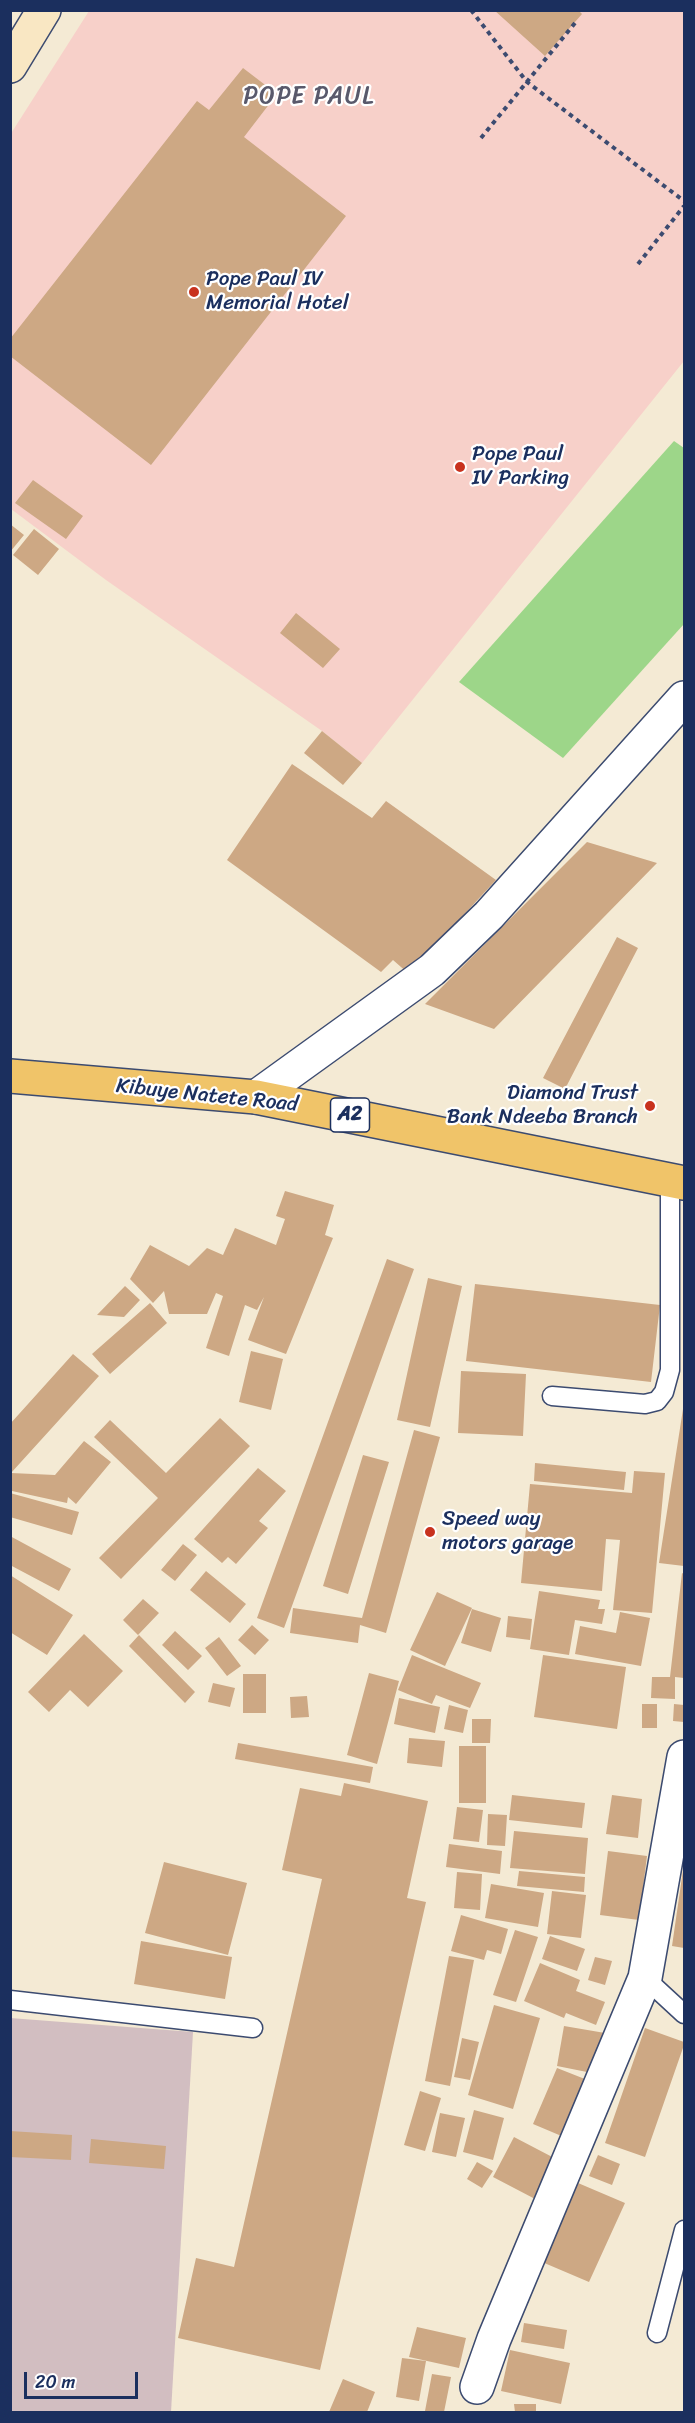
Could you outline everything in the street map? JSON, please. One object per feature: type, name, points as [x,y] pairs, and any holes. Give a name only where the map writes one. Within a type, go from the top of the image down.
[{"type":"main road","points":[[10,66],[44,10]]},
{"type":"main road","name":"Kibuye Natete Road","points":[[10,1076],[256,1097],[677,1181]]},
{"type":"street","points":[[256,1097],[432,970],[489,915],[684,698]]},
{"type":"street","points":[[477,2387],[645,1978],[684,1757]]},
{"type":"lane","points":[[552,1396],[645,1404],[657,1401],[664,1392],[670,1370],[677,1181]]},
{"type":"lane","points":[[645,1978],[684,2014]]},
{"type":"lane","points":[[10,2000],[253,2028]]},
{"type":"lane","points":[[657,2333],[684,2230]]},
{"type":"path","points":[[471,10],[527,82],[684,204],[638,264]]},
{"type":"path","points":[[481,138],[575,23]]},
{"type":"shaded area","points":[[89,11],[684,11],[684,361],[362,763],[322,731],[106,580],[11,509],[10,135]]},
{"type":"shaded area","points":[[10,2018],[193,2032],[171,2412],[11,2412]]},
{"type":"green space","points":[[674,441],[684,448],[684,624],[563,758],[459,682]]},
{"type":"building","points":[[494,10],[578,10],[582,14],[545,56]]},
{"type":"building","points":[[243,68],[277,94],[244,137],[346,216],[151,465],[10,356],[10,339],[197,101],[209,110]]},
{"type":"building","points":[[33,480],[83,516],[66,539],[15,503]]},
{"type":"building","points":[[10,524],[24,535],[10,552]]},
{"type":"building","points":[[34,529],[59,549],[38,575],[13,555]]},
{"type":"building","points":[[296,613],[340,649],[323,668],[280,633]]},
{"type":"building","points":[[322,731],[362,763],[343,785],[304,753]]},
{"type":"building","points":[[292,764],[372,818],[386,801],[496,880],[409,974],[393,960],[381,972],[227,860]]},
{"type":"building","points":[[587,842],[657,863],[494,1029],[425,1004]]},
{"type":"building","points":[[617,937],[638,948],[565,1089],[543,1078]]},
{"type":"building","points":[[285,1191],[334,1205],[325,1235],[333,1238],[286,1354],[248,1340],[264,1297],[257,1310],[245,1305],[229,1356],[206,1348],[223,1296],[216,1293],[207,1314],[169,1314],[164,1291],[153,1303],[130,1279],[150,1245],[189,1266],[207,1248],[223,1255],[235,1228],[276,1245],[285,1219],[276,1216]]},
{"type":"building","points":[[387,1259],[414,1269],[284,1628],[257,1618]]},
{"type":"building","points":[[428,1278],[462,1286],[430,1427],[397,1420]]},
{"type":"building","points":[[475,1284],[660,1305],[651,1382],[466,1361]]},
{"type":"building","points":[[125,1286],[140,1300],[124,1317],[97,1315]]},
{"type":"building","points":[[150,1303],[167,1323],[110,1374],[92,1354]]},
{"type":"building","points":[[251,1351],[283,1359],[271,1410],[239,1402]]},
{"type":"building","points":[[73,1354],[99,1376],[11,1473],[55,1475],[84,1441],[111,1462],[76,1504],[68,1497],[67,1503],[12,1491],[10,1485],[10,1424]]},
{"type":"building","points":[[461,1371],[526,1374],[523,1436],[458,1433]]},
{"type":"building","points":[[684,1409],[684,1566],[659,1563]]},
{"type":"building","points":[[220,1418],[250,1446],[121,1579],[99,1558],[158,1498],[94,1437],[110,1420],[166,1473]]},
{"type":"building","points":[[414,1430],[440,1437],[386,1633],[360,1625],[358,1643],[290,1633],[293,1608],[362,1618]]},
{"type":"building","points":[[363,1455],[389,1462],[348,1594],[323,1586]]},
{"type":"building","points":[[535,1463],[626,1472],[624,1490],[534,1481]]},
{"type":"building","points":[[258,1468],[286,1491],[259,1521],[268,1528],[236,1564],[228,1557],[222,1563],[194,1539]]},
{"type":"building","points":[[634,1471],[665,1473],[652,1613],[613,1610],[620,1540],[606,1539],[602,1591],[521,1583],[530,1484],[632,1493]]},
{"type":"building","points":[[10,1493],[79,1512],[72,1535],[10,1517]]},
{"type":"building","points":[[10,1536],[71,1569],[59,1591],[10,1565]]},
{"type":"building","points":[[183,1544],[197,1555],[175,1581],[161,1570]]},
{"type":"building","points":[[206,1571],[246,1604],[230,1623],[190,1590]]},
{"type":"building","points":[[682,1573],[684,1574],[684,1678],[675,1677],[675,1699],[651,1698],[652,1677],[670,1677]]},
{"type":"building","points":[[10,1575],[73,1615],[47,1655],[10,1632]]},
{"type":"building","points":[[539,1591],[600,1600],[598,1609],[605,1609],[602,1624],[575,1620],[569,1655],[530,1649]]},
{"type":"building","points":[[437,1592],[472,1608],[445,1666],[410,1650]]},
{"type":"building","points":[[143,1599],[159,1613],[138,1635],[123,1620]]},
{"type":"building","points":[[472,1609],[501,1618],[491,1652],[461,1643]]},
{"type":"building","points":[[620,1612],[650,1618],[641,1666],[575,1654],[580,1626],[616,1633]]},
{"type":"building","points":[[508,1616],[532,1619],[530,1640],[506,1637]]},
{"type":"building","points":[[252,1625],[269,1640],[255,1655],[238,1640]]},
{"type":"building","points":[[175,1631],[202,1656],[188,1670],[162,1645]]},
{"type":"building","points":[[84,1634],[123,1671],[88,1707],[70,1690],[49,1712],[28,1692]]},
{"type":"building","points":[[139,1635],[195,1692],[185,1703],[129,1646]]},
{"type":"building","points":[[219,1637],[241,1666],[227,1676],[205,1648]]},
{"type":"building","points":[[412,1655],[481,1683],[470,1708],[436,1695],[432,1704],[398,1690]]},
{"type":"building","points":[[543,1655],[626,1667],[617,1729],[534,1717]]},
{"type":"building","points":[[369,1673],[399,1681],[377,1764],[347,1755]]},
{"type":"building","points":[[243,1674],[266,1674],[266,1713],[243,1713]]},
{"type":"building","points":[[213,1683],[235,1688],[230,1707],[208,1702]]},
{"type":"building","points":[[307,1696],[309,1717],[291,1718],[290,1697]]},
{"type":"building","points":[[399,1698],[440,1707],[435,1733],[394,1724]]},
{"type":"building","points":[[642,1704],[657,1704],[657,1728],[642,1728]]},
{"type":"building","points":[[674,1704],[684,1705],[684,1722],[673,1721]]},
{"type":"building","points":[[449,1705],[468,1710],[463,1733],[444,1729]]},
{"type":"building","points":[[472,1719],[491,1719],[490,1743],[472,1743]]},
{"type":"building","points":[[409,1738],[445,1741],[442,1767],[407,1763]]},
{"type":"building","points":[[238,1743],[373,1767],[370,1783],[235,1759]]},
{"type":"building","points":[[459,1746],[486,1746],[486,1803],[459,1803]]},
{"type":"building","points":[[344,1783],[428,1801],[407,1898],[426,1902],[320,2370],[178,2338],[196,2258],[234,2267],[322,1879],[282,1870],[300,1788],[341,1796]]},
{"type":"building","points":[[512,1795],[585,1803],[582,1828],[509,1820]]},
{"type":"building","points":[[612,1795],[642,1799],[638,1838],[606,1834]]},
{"type":"building","points":[[457,1807],[483,1810],[479,1842],[453,1839]]},
{"type":"building","points":[[488,1814],[507,1815],[505,1846],[487,1845]]},
{"type":"building","points":[[514,1831],[588,1838],[585,1874],[510,1868]]},
{"type":"building","points":[[449,1844],[502,1851],[500,1874],[446,1867]]},
{"type":"building","points":[[608,1851],[647,1856],[639,1920],[600,1915]]},
{"type":"building","points":[[164,1862],[247,1883],[228,1955],[145,1933]]},
{"type":"building","points":[[684,1870],[684,1948],[672,1946]]},
{"type":"building","points":[[519,1871],[585,1877],[584,1892],[517,1886]]},
{"type":"building","points":[[457,1872],[482,1874],[480,1910],[454,1908]]},
{"type":"building","points":[[491,1884],[544,1893],[538,1927],[485,1918]]},
{"type":"building","points":[[552,1891],[586,1895],[581,1938],[547,1934]]},
{"type":"building","points":[[461,1915],[508,1929],[501,1954],[487,1950],[484,1960],[451,1951]]},
{"type":"building","points":[[515,1930],[538,1937],[516,2002],[493,1995]]},
{"type":"building","points":[[550,1936],[585,1949],[577,1971],[542,1959]]},
{"type":"building","points":[[141,1941],[232,1957],[225,1999],[134,1984]]},
{"type":"building","points":[[449,1956],[474,1960],[450,2086],[425,2081]]},
{"type":"building","points":[[595,1957],[612,1961],[605,1985],[588,1980]]},
{"type":"building","points":[[540,1963],[580,1980],[576,1991],[605,2002],[596,2025],[566,2013],[564,2018],[524,2001]]},
{"type":"building","points":[[494,2005],[540,2018],[513,2109],[468,2095]]},
{"type":"building","points":[[564,2026],[605,2033],[597,2074],[557,2066]]},
{"type":"building","points":[[645,2028],[684,2042],[684,2045],[645,2157],[605,2143]]},
{"type":"building","points":[[462,2038],[479,2042],[470,2080],[454,2077]]},
{"type":"building","points":[[557,2068],[595,2083],[571,2140],[533,2124]]},
{"type":"building","points":[[420,2091],[441,2098],[425,2151],[404,2145]]},
{"type":"building","points":[[474,2110],[504,2118],[493,2160],[463,2152]]},
{"type":"building","points":[[440,2113],[465,2118],[456,2157],[432,2152]]},
{"type":"building","points":[[10,2131],[72,2135],[71,2160],[10,2157]]},
{"type":"building","points":[[514,2137],[558,2160],[537,2200],[493,2177]]},
{"type":"building","points":[[91,2139],[166,2146],[164,2169],[89,2163]]},
{"type":"building","points":[[598,2155],[620,2164],[612,2185],[589,2176]]},
{"type":"building","points":[[477,2162],[493,2171],[482,2188],[467,2179]]},
{"type":"building","points":[[578,2183],[625,2203],[589,2282],[542,2262]]},
{"type":"building","points":[[524,2323],[567,2330],[564,2349],[521,2342]]},
{"type":"building","points":[[417,2327],[466,2338],[459,2368],[409,2357]]},
{"type":"building","points":[[510,2350],[570,2363],[561,2404],[501,2391]]},
{"type":"building","points":[[402,2358],[426,2361],[419,2401],[396,2397]]},
{"type":"building","points":[[432,2374],[451,2377],[444,2412],[425,2411]]},
{"type":"building","points":[[343,2379],[375,2392],[367,2412],[329,2412]]},
{"type":"building","points":[[514,2404],[536,2404],[536,2412],[515,2412]]},
{"type":"place","name":"Pope Paul IV Memorial Hotel","points":[[194,292]]},
{"type":"place","name":"Pope Paul IV Parking","points":[[460,467]]},
{"type":"place","name":"Diamond Trust Bank Ndeeba Branch","points":[[650,1106]]},
{"type":"place","name":"Speed way motors garage","points":[[430,1532]]},
{"type":"district","name":"POPE PAUL","points":[[309,97]]}]
